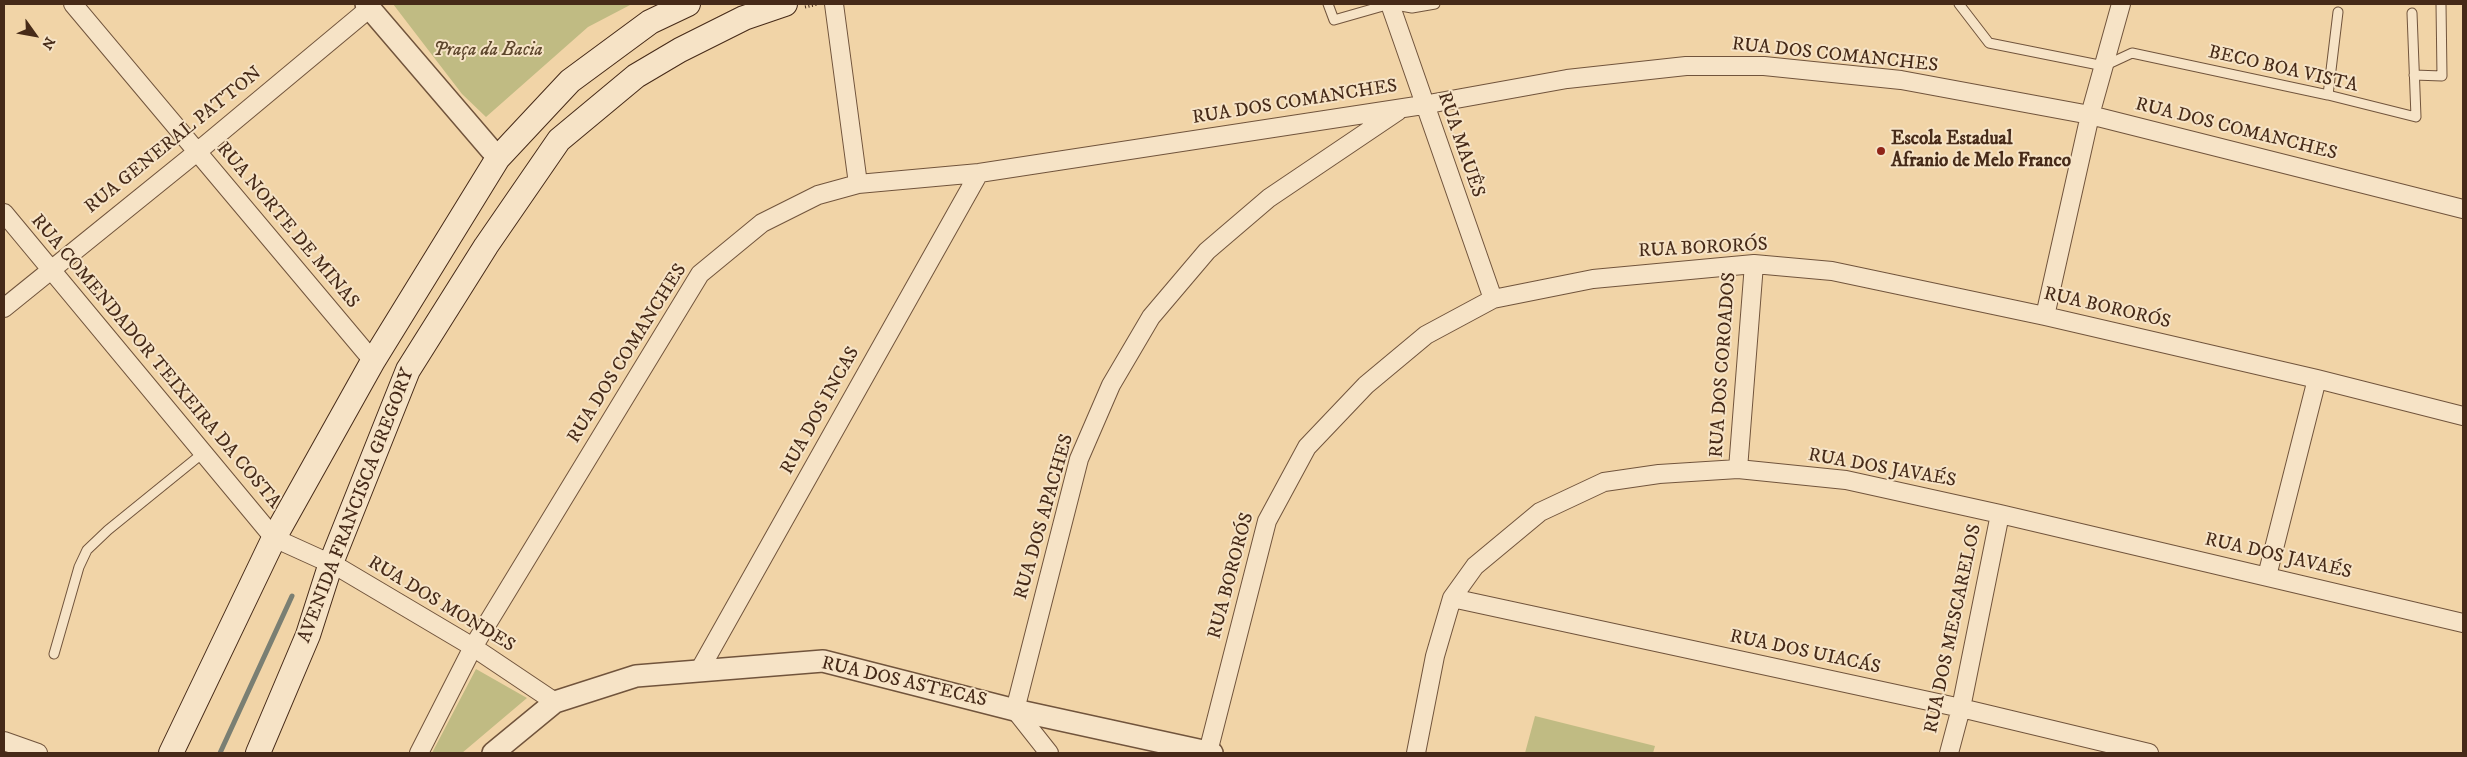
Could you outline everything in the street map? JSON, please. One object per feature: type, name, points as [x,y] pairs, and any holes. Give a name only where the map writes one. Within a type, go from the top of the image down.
[{"type":"main road","name":"AVENIDA FRANCISCA GREGORY","points":[[171,753],[274,538],[373,360],[498,158],[570,80],[650,22],[688,4]]},
{"type":"main road","name":"AVENIDA FRANCISCA GREGORY","points":[[258,753],[308,635],[331,563],[408,370],[486,246],[559,140],[643,72],[680,50],[744,18],[793,6]]},
{"type":"street","name":"RUA NORTE DE MINAS","points":[[73,4],[373,360]]},
{"type":"street","points":[[834,4],[858,184]]},
{"type":"street","name":"RUA MAUÊS","points":[[1390,4],[1423,105],[1493,299]]},
{"type":"street","points":[[2045,316],[2090,115],[2121,4]]},
{"type":"street","name":"RUA GENERAL PATTON","points":[[4,308],[197,152],[369,5]]},
{"type":"street","points":[[369,5],[498,158]]},
{"type":"street","name":"RUA DOS COMANCHES","points":[[419,753],[473,647],[700,274],[762,223],[818,195],[858,184],[979,172],[1423,105],[1567,80],[1686,66],[1764,66],[1901,80],[2090,115],[2463,209]]},
{"type":"street","name":"RUA DOS APACHES","points":[[1015,710],[1079,459],[1111,386],[1152,317],[1207,251],[1269,198],[1402,108]]},
{"type":"street","name":"RUA DOS INCAS","points":[[700,670],[979,172]]},
{"type":"street","name":"RUA COMENDADOR TEIXEIRA DA COSTA","points":[[4,214],[274,538]]},
{"type":"street","name":"RUA BORORÓS","points":[[1210,753],[1266,521],[1307,446],[1366,385],[1426,335],[1493,299],[1593,279],[1754,264],[1832,271],[2045,316],[2463,416]]},
{"type":"street","name":"RUA DOS COROADOS","points":[[1738,469],[1754,264]]},
{"type":"street","points":[[2267,576],[2317,380]]},
{"type":"street","name":"RUA DOS JAVAÉS","points":[[1416,753],[1435,656],[1452,598],[1475,566],[1540,512],[1604,482],[1659,474],[1738,469],[1846,480],[2000,514],[2463,623]]},
{"type":"street","name":"RUA DOS MESCARELOS","points":[[1949,753],[1961,708],[2000,514]]},
{"type":"street","name":"RUA DOS MONDES","points":[[274,538],[331,563],[473,647],[555,702]]},
{"type":"street","name":"RUA DOS UIACÁS","points":[[1452,598],[1961,708],[2149,753]]},
{"type":"street","name":"RUA DOS ASTECAS","points":[[494,753],[555,702],[636,676],[823,661],[1015,710],[1210,753]]},
{"type":"street","points":[[1015,710],[1049,753]]},
{"type":"street","points":[[4,741],[38,753]]},
{"type":"lane","points":[[1328,4],[1334,20],[1390,4],[1412,8],[1435,4]]},
{"type":"lane","points":[[1959,4],[1989,43],[2104,66]]},
{"type":"lane","points":[[2414,75],[2442,76],[2441,4]]},
{"type":"lane","points":[[2328,95],[2338,12]]},
{"type":"lane","name":"BECO BOA VISTA","points":[[2104,66],[2132,53],[2328,95],[2416,117],[2412,13]]},
{"type":"lane","points":[[54,654],[79,567],[87,550],[108,530],[203,453]]},
{"type":"path","points":[[793,6],[820,4]]},
{"type":"green space","name":"Praça da Bacia","points":[[393,4],[632,4],[588,27],[486,117],[462,94]]},
{"type":"green space","points":[[476,669],[527,698],[462,753],[432,753]]},
{"type":"green space","points":[[1535,716],[1655,746],[1653,753],[1525,753]]},
{"type":"waterway","points":[[220,753],[292,596]]},
{"type":"place","name":"Escola Estadual Afranio de Melo Franco","points":[[1881,151]]}]
